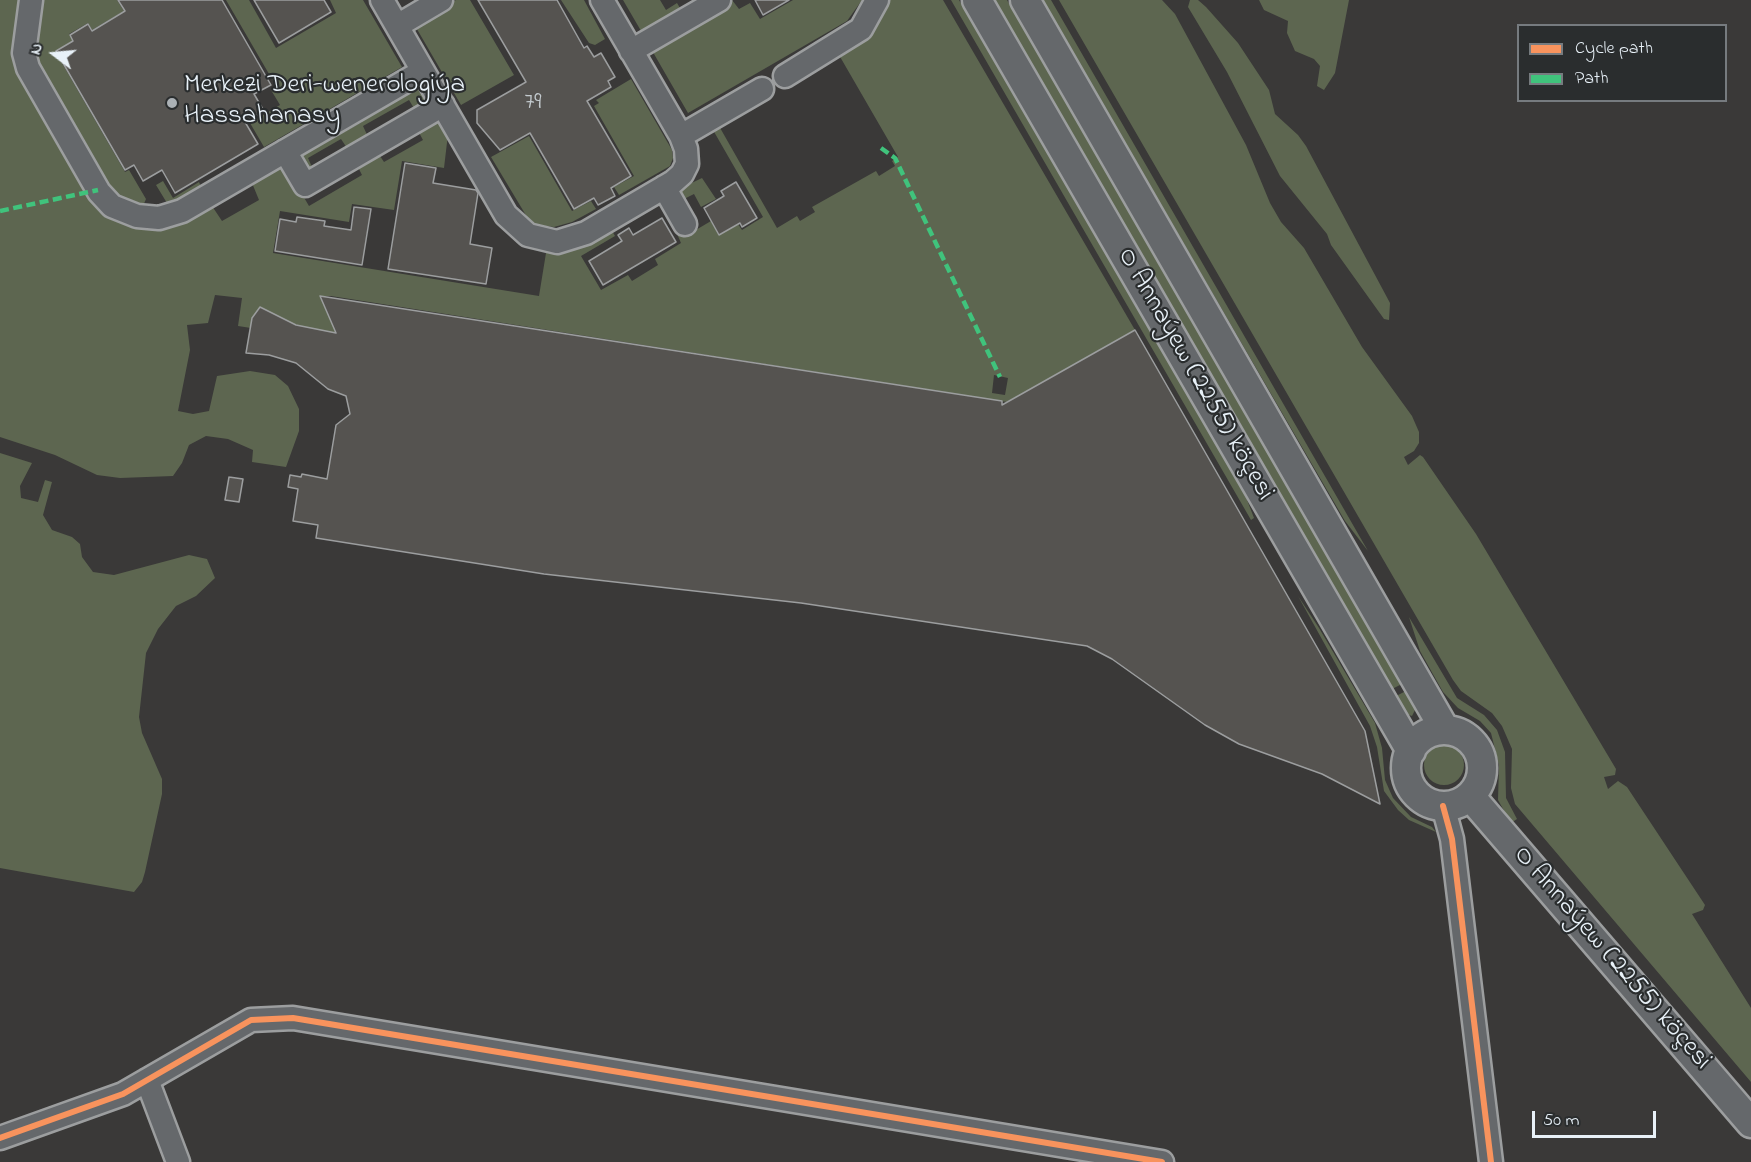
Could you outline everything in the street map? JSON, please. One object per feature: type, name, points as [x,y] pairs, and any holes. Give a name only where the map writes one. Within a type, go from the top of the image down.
[{"type":"main road","name":"O Annaýew (2255) köçesi","points":[[977,0],[1411,751]]},
{"type":"main road","name":"O Annaýew (2255) köçesi","points":[[1025,0],[1445,730]]},
{"type":"main road","points":[[1445,730],[1465,736],[1479,752],[1482,773],[1479,783],[1470,796],[1455,804],[1443,806],[1420,797],[1412,787],[1407,775],[1411,751],[1425,736],[1445,730]]},
{"type":"main road","name":"O Annaýew (2255) köçesi","points":[[1470,796],[1751,1123]]},
{"type":"street","points":[[31,0],[24,46],[25,62],[98,190],[112,206],[128,214],[148,218],[176,214],[423,71]]},
{"type":"street","points":[[382,0],[506,215],[528,235],[557,242],[573,239],[664,188],[682,174],[687,164],[686,150],[681,136],[602,0]]},
{"type":"street","points":[[397,26],[441,0]]},
{"type":"street","points":[[632,51],[719,0]]},
{"type":"street","points":[[785,76],[853,36],[867,21],[877,0]]},
{"type":"street","points":[[681,136],[762,89]]},
{"type":"street","points":[[285,151],[305,185],[442,105]]},
{"type":"street","points":[[664,188],[685,224]]},
{"type":"street","points":[[1443,806],[1452,839],[1491,1162]]},
{"type":"street","points":[[0,1138],[123,1094],[251,1020],[293,1018],[1111,1158],[1162,1162]]},
{"type":"street","points":[[147,1080],[177,1162]]},
{"type":"green space","points":[[0,0],[22,0],[16,37],[104,211],[212,206],[222,221],[259,200],[252,183],[278,165],[286,167],[309,206],[362,175],[357,165],[378,153],[384,162],[423,140],[417,129],[438,120],[448,134],[444,168],[402,161],[394,210],[352,204],[349,222],[280,211],[273,253],[539,296],[546,253],[574,249],[611,229],[615,236],[581,256],[601,290],[628,275],[632,281],[658,265],[655,259],[681,243],[677,234],[681,232],[684,237],[711,221],[719,235],[738,224],[742,230],[763,217],[713,130],[719,126],[777,228],[797,216],[800,221],[815,212],[812,207],[876,171],[879,176],[895,166],[892,161],[898,157],[839,55],[870,33],[887,0],[943,0],[1135,330],[1007,402],[331,296],[320,296],[363,339],[296,325],[260,307],[252,318],[251,328],[238,326],[242,298],[215,295],[208,323],[187,325],[190,350],[178,411],[193,414],[209,411],[217,376],[250,371],[275,375],[288,386],[299,409],[299,431],[286,467],[252,462],[253,450],[228,439],[206,436],[189,445],[182,463],[173,476],[120,478],[97,475],[55,455],[0,437]],"holes":[[[994,375],[1008,378],[1005,395],[992,393]]]},
{"type":"green space","points":[[38,0],[117,0],[124,11],[92,30],[88,23],[69,34],[73,41],[55,51],[125,172],[129,170],[146,199],[143,206],[116,199],[34,64]]},
{"type":"green space","points":[[226,0],[249,0],[276,48],[336,13],[330,0],[363,0],[402,67],[264,147],[250,123],[280,105],[271,90],[276,86]]},
{"type":"green space","points":[[456,0],[470,0],[514,75],[461,105],[414,24]]},
{"type":"green space","points":[[561,0],[584,0],[605,39],[595,45],[589,43]]},
{"type":"green space","points":[[623,0],[660,0],[666,10],[677,3],[683,13],[644,36]]},
{"type":"green space","points":[[732,0],[739,9],[750,3],[760,19],[793,0],[862,0],[847,21],[688,113],[650,47]]},
{"type":"green space","points":[[951,0],[959,0],[1244,492],[1254,518],[1251,520]]},
{"type":"green space","points":[[995,0],[1007,0],[1402,684],[1392,689]]},
{"type":"green space","points":[[1042,0],[1051,0],[1368,551],[1345,521]]},
{"type":"green space","points":[[1059,0],[1162,0],[1175,14],[1246,145],[1270,203],[1281,222],[1304,248],[1362,347],[1412,416],[1419,432],[1419,443],[1414,451],[1404,457],[1408,465],[1420,455],[1423,457],[1476,534],[1616,769],[1615,775],[1604,777],[1608,789],[1618,781],[1627,787],[1705,905],[1703,910],[1692,914],[1751,1008],[1751,1082],[1515,804],[1511,788],[1512,749],[1502,726],[1492,713],[1461,691],[1453,680]]},
{"type":"green space","points":[[1190,0],[1198,0],[1206,7],[1238,43],[1269,90],[1275,114],[1298,135],[1306,146],[1390,303],[1389,320],[1384,319],[1331,245],[1327,234],[1280,176],[1227,72],[1188,7]]},
{"type":"green space","points":[[1259,0],[1349,0],[1335,73],[1324,90],[1317,86],[1320,66],[1314,59],[1295,51],[1287,33],[1288,21],[1264,10]]},
{"type":"green space","points":[[631,79],[672,150],[673,158],[670,166],[619,195],[614,187],[634,176],[594,106],[599,103],[596,100]]},
{"type":"green space","points":[[418,86],[422,87],[427,97],[424,105],[415,110],[409,100],[363,126],[369,139],[349,151],[341,139],[308,158],[312,167],[311,173],[295,155],[335,132],[337,136],[362,122],[360,117]]},
{"type":"green space","points":[[529,136],[572,211],[591,201],[596,209],[572,222],[554,227],[537,225],[527,217],[491,157]]},
{"type":"green space","points":[[702,178],[716,199],[701,207],[694,194],[680,201],[675,191]]},
{"type":"green space","points":[[163,181],[173,198],[199,182],[202,189],[170,208],[156,185]]},
{"type":"green space","points":[[0,453],[32,463],[20,486],[21,498],[38,502],[45,480],[52,482],[43,515],[52,530],[72,537],[80,544],[82,557],[93,572],[114,575],[189,555],[207,559],[215,578],[196,596],[176,606],[158,629],[146,653],[139,717],[142,733],[162,779],[162,794],[145,872],[142,882],[134,892],[0,868]]},
{"type":"green space","points":[[1298,596],[1375,723],[1382,748],[1385,780],[1393,798],[1411,817],[1432,827],[1436,832],[1409,820],[1398,810],[1384,791],[1377,747],[1370,726]]},
{"type":"green space","points":[[1409,617],[1457,698],[1484,715],[1497,730],[1505,752],[1506,798],[1517,819],[1511,823],[1498,800],[1499,765],[1491,733],[1480,721],[1458,708],[1443,692],[1420,651]]},
{"type":"green space","points":[[1406,691],[1416,708],[1412,716],[1406,714],[1396,696]]},
{"type":"green space","points":[[1444,745],[1458,751],[1464,765],[1458,779],[1444,785],[1430,779],[1424,765],[1430,751]]},
{"type":"building","name":"Merkezi Deri-wenerologiýa Hassahanasy","points":[[118,0],[222,0],[271,85],[254,94],[264,111],[245,122],[258,144],[175,193],[162,170],[143,181],[134,165],[125,170],[56,51],[73,41],[70,35],[88,24],[92,31],[125,11]]},
{"type":"building","name":"Merkezi Deri-wenerologiýa Hassahanasy","points":[[254,0],[324,0],[331,12],[279,43]]},
{"type":"building","points":[[478,0],[557,0],[584,48],[587,46],[594,57],[601,53],[615,77],[608,81],[611,87],[587,101],[631,176],[611,188],[615,196],[598,205],[594,198],[574,209],[530,133],[500,150],[477,123],[477,110],[526,82]]},
{"type":"building","points":[[755,0],[789,0],[763,15]]},
{"type":"building","points":[[405,163],[436,168],[433,183],[476,190],[478,193],[470,244],[492,248],[486,284],[388,269]]},
{"type":"building","points":[[736,182],[757,218],[742,227],[740,223],[719,235],[704,208],[724,196],[721,191]]},
{"type":"building","points":[[354,207],[371,209],[362,265],[275,251],[280,219],[296,222],[297,217],[325,221],[324,226],[351,230]]},
{"type":"building","points":[[662,218],[676,242],[603,285],[589,261],[622,241],[618,235],[629,228],[633,235]]},
{"type":"building","points":[[320,296],[1002,401],[1002,405],[1135,330],[1365,731],[1380,804],[1322,774],[1239,744],[1205,725],[1112,659],[1087,646],[801,603],[544,574],[316,538],[318,525],[293,521],[298,489],[288,487],[290,475],[301,477],[302,474],[327,479],[336,425],[350,414],[346,396],[328,389],[296,363],[269,355],[246,353],[252,318],[260,307],[296,325],[336,333]]},
{"type":"building","points":[[229,477],[243,479],[239,502],[225,500]]},
{"type":"marked path","points":[[881,148],[895,158],[1000,377]]},
{"type":"marked path","points":[[0,211],[98,190]]},
{"type":"cycle path","points":[[1443,806],[1452,839],[1491,1162]]},
{"type":"cycle path","points":[[0,1138],[123,1094],[251,1020],[293,1018],[1162,1162]]},
{"type":"place","name":"Merkezi Deri-wenerologiýa Hassahanasy","points":[[172,103]]}]
